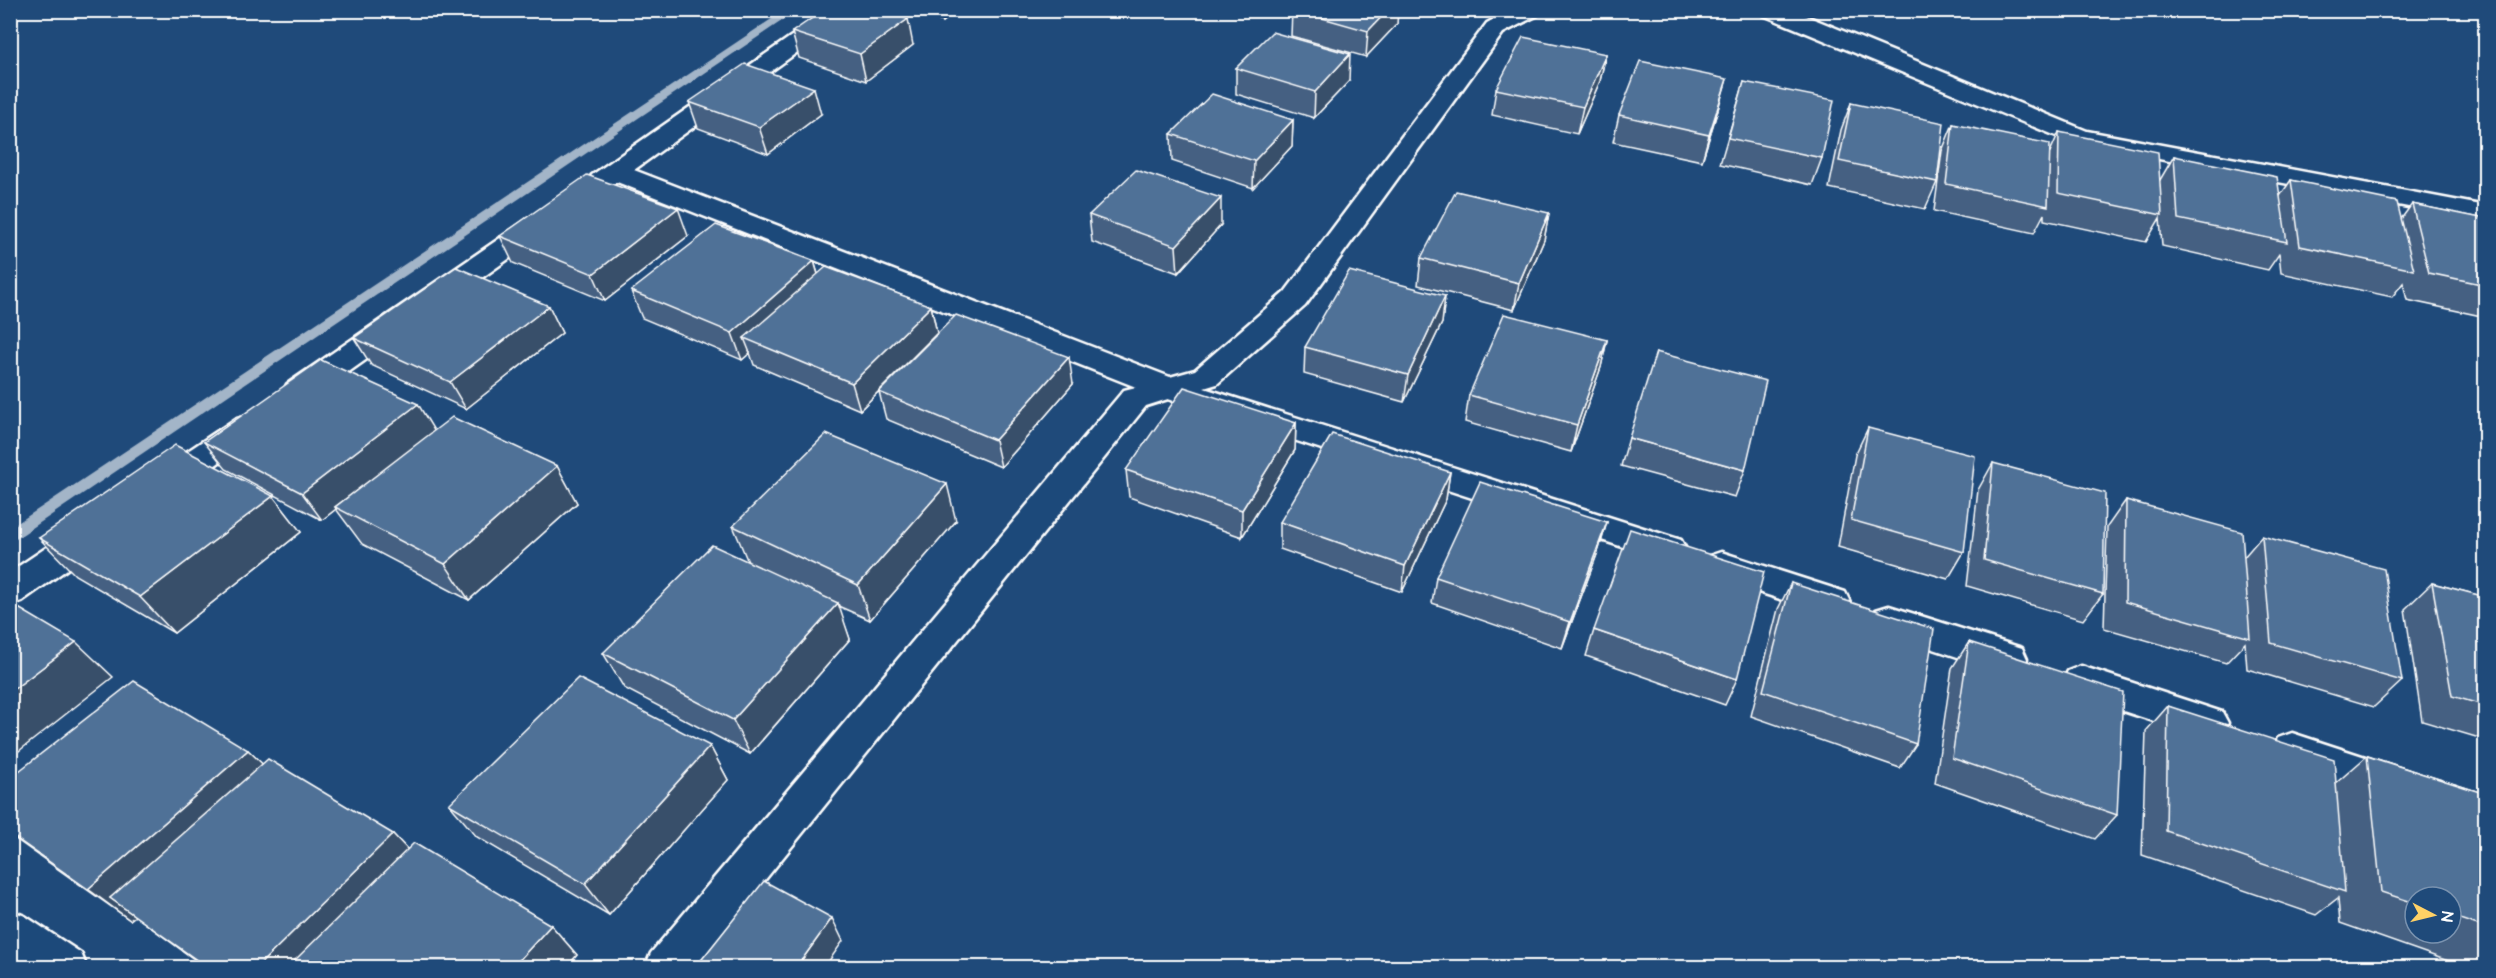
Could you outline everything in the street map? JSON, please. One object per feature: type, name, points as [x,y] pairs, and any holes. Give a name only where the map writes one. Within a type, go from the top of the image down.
[{"type":"street","points":[[147,496],[845,10]]},
{"type":"street","points":[[666,968],[1136,398],[1206,377],[1295,298],[1495,28],[1530,10]]},
{"type":"street","points":[[1771,10],[2080,137],[2486,214]]},
{"type":"street","points":[[615,172],[1169,388],[2417,790]]},
{"type":"street","points":[[10,591],[118,516]]},
{"type":"street","points":[[10,930],[66,968]]},
{"type":"building","points":[[824,10],[880,10],[908,19],[860,54],[792,32]]},
{"type":"building","points":[[1294,10],[1388,10],[1368,31]]},
{"type":"building","points":[[1272,32],[1350,54],[1315,92],[1236,68]]},
{"type":"building","points":[[1523,37],[1606,54],[1583,107],[1496,89]]},
{"type":"building","points":[[1640,61],[1727,79],[1709,135],[1619,115]]},
{"type":"building","points":[[745,64],[814,88],[759,127],[689,102]]},
{"type":"building","points":[[1744,82],[1834,100],[1822,158],[1728,138]]},
{"type":"building","points":[[1212,94],[1293,120],[1254,161],[1171,134]]},
{"type":"building","points":[[1851,103],[1944,123],[1937,182],[1839,161]]},
{"type":"building","points":[[1953,124],[2050,144],[2048,206],[1946,184]]},
{"type":"building","points":[[2059,132],[2158,152],[2162,215],[2058,193]]},
{"type":"building","points":[[2174,156],[2277,177],[2287,242],[2178,219]]},
{"type":"building","points":[[1136,170],[1221,198],[1176,246],[1089,215]]},
{"type":"building","points":[[587,175],[678,208],[593,274],[500,236]]},
{"type":"building","points":[[2291,180],[2397,202],[2414,270],[2300,246]]},
{"type":"building","points":[[1456,191],[1549,213],[1519,283],[1421,258]]},
{"type":"building","points":[[2412,204],[2486,219],[2486,285],[2429,273]]},
{"type":"building","points":[[716,225],[814,261],[732,333],[631,291]]},
{"type":"building","points":[[456,267],[549,306],[450,382],[354,338]]},
{"type":"building","points":[[826,267],[931,306],[852,383],[744,338]]},
{"type":"building","points":[[1349,271],[1445,296],[1408,375],[1305,347]]},
{"type":"building","points":[[1504,314],[1607,340],[1577,425],[1469,395]]},
{"type":"building","points":[[956,315],[1069,357],[995,440],[879,392]]},
{"type":"building","points":[[1656,352],[1766,381],[1745,470],[1629,438]]},
{"type":"building","points":[[321,360],[418,404],[302,493],[204,442]]},
{"type":"building","points":[[1184,387],[1296,423],[1242,510],[1126,470]]},
{"type":"building","points":[[452,417],[557,466],[445,564],[335,507]]},
{"type":"building","points":[[1868,428],[1975,456],[1964,552],[1851,520]]},
{"type":"building","points":[[826,434],[947,484],[858,585],[733,526]]},
{"type":"building","points":[[1332,434],[1450,472],[1405,566],[1280,522]]},
{"type":"building","points":[[175,445],[273,496],[140,597],[39,538]]},
{"type":"building","points":[[1993,463],[2105,493],[2103,594],[1984,560]]},
{"type":"building","points":[[1480,482],[1607,522],[1570,622],[1436,577]]},
{"type":"building","points":[[2126,500],[2242,532],[2250,638],[2125,602]]},
{"type":"building","points":[[1630,529],[1764,572],[1737,679],[1594,630]]},
{"type":"building","points":[[2262,536],[2384,569],[2402,681],[2271,643]]},
{"type":"building","points":[[712,545],[838,603],[733,720],[603,653]]},
{"type":"building","points":[[1791,583],[1934,629],[1916,744],[1763,691]]},
{"type":"building","points":[[2432,583],[2486,597],[2486,706],[2452,696]]},
{"type":"building","points":[[10,603],[76,642],[10,692]]},
{"type":"building","points":[[1969,642],[2123,692],[2117,815],[1952,758]]},
{"type":"building","points":[[578,678],[710,746],[585,884],[449,804]]},
{"type":"building","points":[[134,681],[248,750],[88,889],[10,834],[10,778]]},
{"type":"building","points":[[2168,706],[2334,759],[2345,892],[2166,831]]},
{"type":"building","points":[[2367,756],[2486,794],[2486,928],[2463,920],[2463,885],[2403,885],[2403,899],[2381,892]]},
{"type":"building","points":[[268,759],[393,834],[256,968],[208,968],[110,898]]},
{"type":"building","points":[[414,843],[551,925],[512,968],[287,968]]},
{"type":"building","points":[[764,881],[832,918],[796,968],[695,968]]},
{"type":"waterway","points":[[10,537],[793,10]]}]
